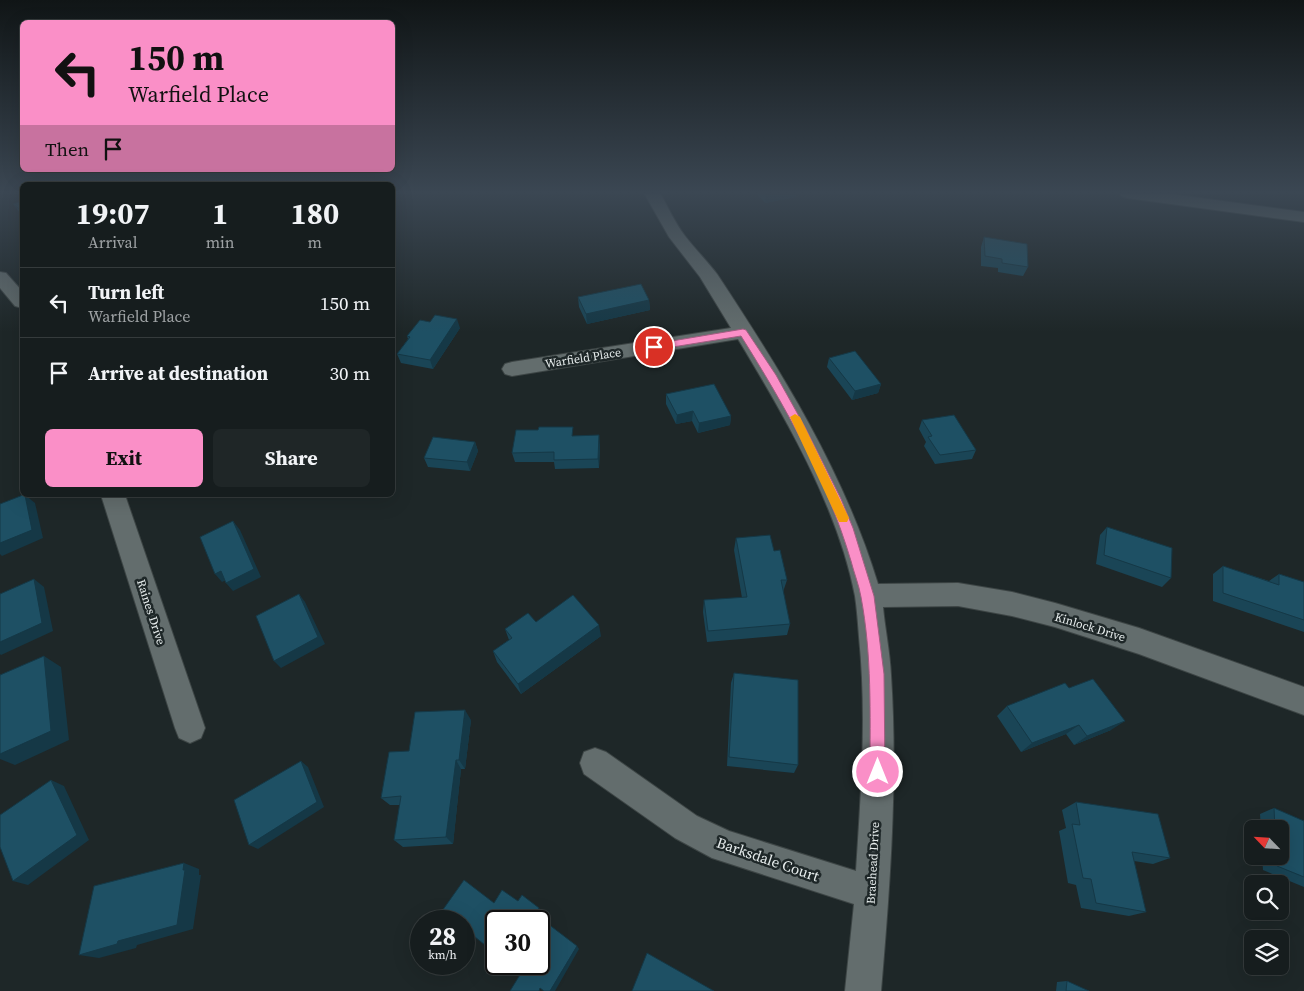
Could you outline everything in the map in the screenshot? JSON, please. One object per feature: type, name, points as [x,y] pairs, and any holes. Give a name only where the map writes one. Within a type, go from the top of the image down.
[{"type":"street","name":"Braehead Drive","points":[[679,239],[708,275],[800,427],[835,499],[853,543],[868,596],[877,674],[878,772],[872,893],[863,991]]},
{"type":"street","points":[[0,276],[20,300]]},
{"type":"street","name":"Warfield Place","points":[[512,369],[743,332]]},
{"type":"street","name":"Raines Drive","points":[[114,497],[190,728]]},
{"type":"street","name":"Kinlock Drive","points":[[868,596],[928,593],[969,596],[1035,610],[1102,629],[1304,701]]},
{"type":"street","name":"Barksdale Court","points":[[595,763],[686,827],[724,846],[872,893]]},
{"type":"building","points":[[984,239],[998,239],[1027,244],[1028,267],[1002,263],[1002,259],[985,256]]},
{"type":"building","points":[[641,284],[649,300],[586,314],[578,297]]},
{"type":"building","points":[[435,315],[457,319],[430,360],[397,354],[410,337],[407,336],[420,320],[430,322]]},
{"type":"building","points":[[855,351],[881,384],[855,391],[829,358]]},
{"type":"building","points":[[714,384],[731,416],[699,423],[693,411],[677,415],[666,394]]},
{"type":"building","points":[[954,415],[976,450],[940,455],[928,437],[932,436],[922,420]]},
{"type":"building","points":[[539,427],[573,427],[572,436],[599,435],[598,459],[554,460],[554,452],[512,453],[516,430],[538,430]]},
{"type":"building","points":[[433,437],[475,442],[467,462],[424,458]]},
{"type":"building","points":[[20,496],[25,497],[32,530],[0,543],[0,504]]},
{"type":"building","points":[[233,521],[254,569],[226,583],[221,571],[215,574],[200,537]]},
{"type":"building","points":[[1107,527],[1172,548],[1171,578],[1104,555]]},
{"type":"building","points":[[770,535],[774,551],[780,550],[787,580],[781,580],[790,624],[708,631],[704,600],[747,597],[736,538]]},
{"type":"building","points":[[1223,566],[1279,585],[1279,574],[1304,582],[1304,620],[1223,593]]},
{"type":"building","points":[[34,579],[42,623],[0,642],[0,594]]},
{"type":"building","points":[[299,594],[318,637],[274,661],[256,616]]},
{"type":"building","points":[[573,595],[599,625],[518,684],[493,651],[512,638],[505,629],[528,613],[536,622]]},
{"type":"building","points":[[44,656],[51,731],[0,754],[0,675]]},
{"type":"building","points":[[734,673],[798,680],[798,765],[729,757]]},
{"type":"building","points":[[1093,679],[1125,721],[1087,736],[1079,725],[1032,743],[1007,706],[1065,683],[1069,688]]},
{"type":"building","points":[[465,710],[459,760],[456,760],[446,837],[394,840],[401,796],[381,798],[389,752],[409,751],[415,712]]},
{"type":"building","points":[[301,761],[317,802],[249,845],[234,800]]},
{"type":"building","points":[[51,780],[77,835],[13,881],[0,847],[0,815]]},
{"type":"building","points":[[1076,802],[1158,814],[1170,858],[1132,852],[1146,912],[1096,903],[1091,879],[1083,878],[1072,824],[1080,825]]},
{"type":"building","points":[[1274,808],[1304,821],[1304,877],[1277,866],[1289,865],[1289,820],[1275,820]]},
{"type":"building","points":[[184,863],[183,870],[185,870],[177,925],[118,941],[117,944],[79,955],[94,886]]},
{"type":"building","points":[[464,880],[494,903],[502,890],[518,901],[522,895],[539,908],[538,910],[485,910],[485,945],[475,937],[475,910],[443,910]]},
{"type":"building","points":[[550,925],[577,946],[550,991],[544,991],[540,988],[539,991],[510,991],[520,975],[550,975]]},
{"type":"building","points":[[647,953],[714,991],[632,991]]},
{"type":"building","points":[[1067,981],[1089,991],[1066,991]]},
{"type":"slow traffic","points":[[795,417],[843,518]]},
{"type":"route","points":[[654,347],[743,332],[800,427],[847,528],[868,596],[877,674],[878,772]]}]
